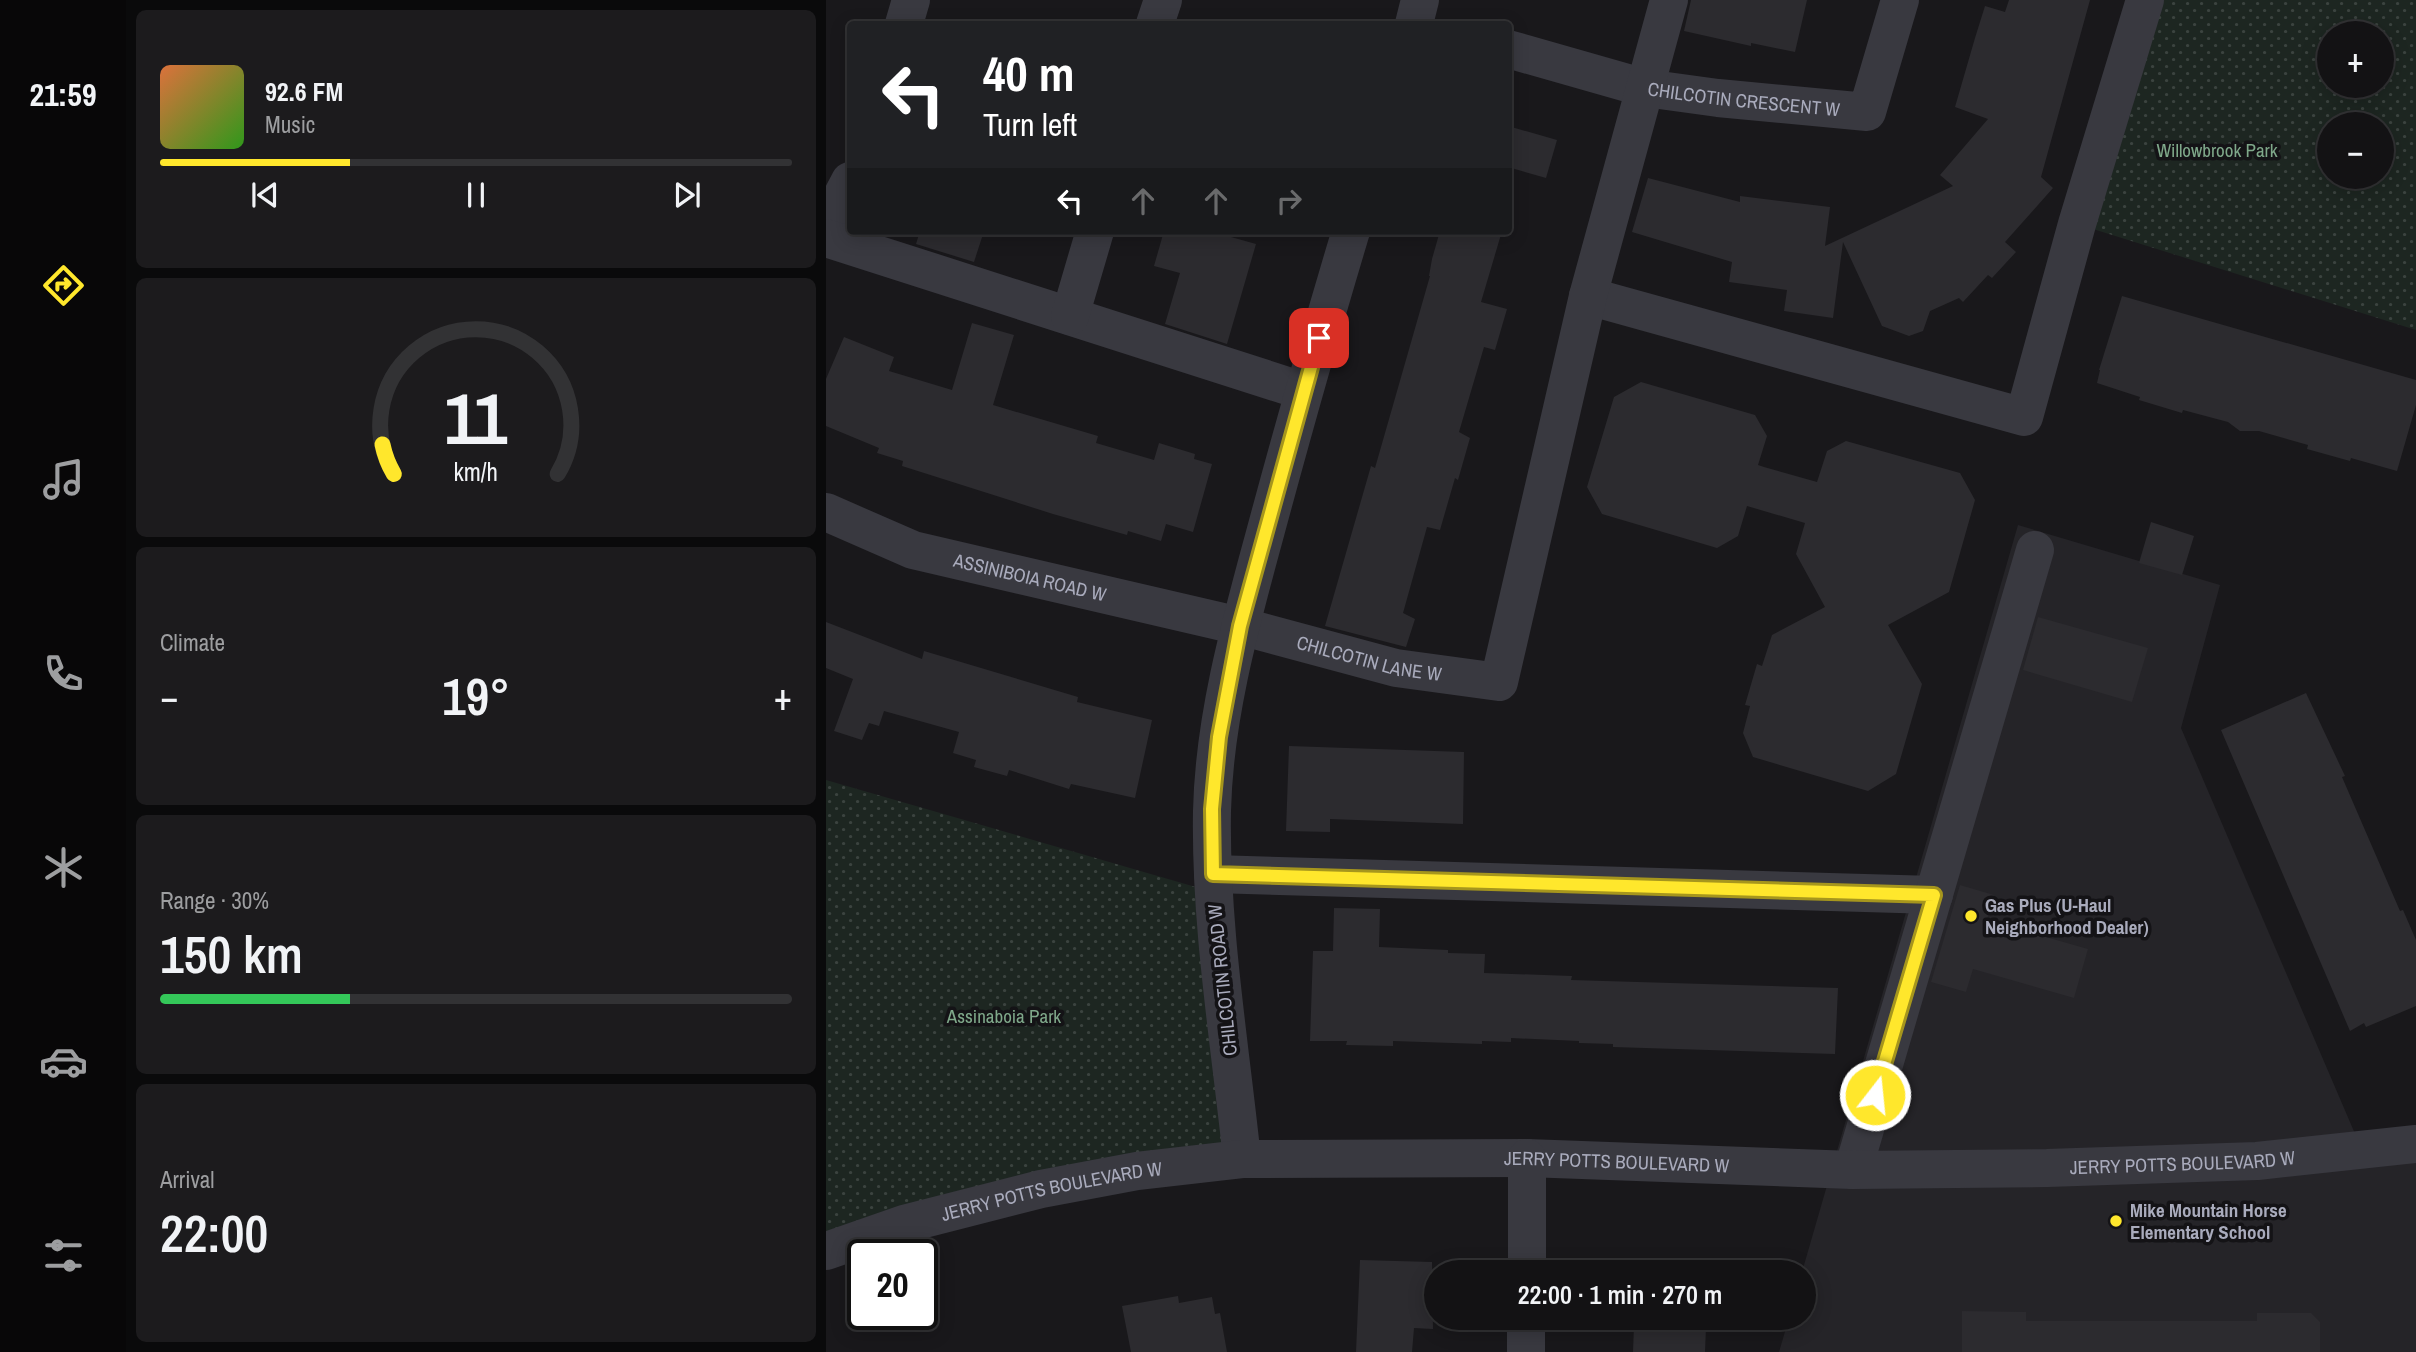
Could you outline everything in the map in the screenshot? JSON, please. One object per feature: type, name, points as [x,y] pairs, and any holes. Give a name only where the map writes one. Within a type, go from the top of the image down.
[{"type":"street","points":[[905,21],[911,0]]},
{"type":"street","points":[[1157,21],[1163,0]]},
{"type":"street","points":[[1669,0],[1588,296],[2024,417],[2077,224],[2145,0]]},
{"type":"street","name":"CHILCOTIN CRESCENT W","points":[[1512,51],[1645,88],[1867,112],[1900,0]]},
{"type":"street","points":[[826,226],[847,187]]},
{"type":"street","points":[[1070,316],[1094,235]]},
{"type":"street","name":"CHILCOTIN ROAD W","points":[[1242,1158],[1213,892],[1212,809],[1219,737],[1240,626],[1303,391],[1350,235]]},
{"type":"street","points":[[826,238],[1303,391]]},
{"type":"street","name":"CHILCOTIN LANE W","points":[[1240,626],[1396,668],[1499,682],[1588,296]]},
{"type":"street","name":"ASSINIBOIA ROAD W","points":[[826,512],[913,550],[1240,626]]},
{"type":"street","points":[[1853,1170],[2035,550]]},
{"type":"street","points":[[1213,874],[1934,895]]},
{"type":"street","name":"JERRY POTTS BOULEVARD W","points":[[826,1251],[904,1224],[1041,1189],[1137,1171],[1242,1158],[1527,1158],[1853,1170],[2047,1168],[2257,1161],[2416,1144]]},
{"type":"street","points":[[1527,1158],[1527,1260]]},
{"type":"street","points":[[1526,1330],[1526,1352]]},
{"type":"shaded area","points":[[2018,525],[2220,585],[2181,728],[2362,1150],[2416,1142],[2416,1352],[1779,1352],[1785,1330],[1816,1330],[1816,1260],[1805,1260]]},
{"type":"green space","name":"Willowbrook Park","points":[[2145,0],[2416,0],[2416,330],[2077,224]]},
{"type":"green space","name":"Assinaboia Park","points":[[826,780],[1213,892],[1242,1159],[876,1239],[847,1239],[847,1245],[826,1250]]},
{"type":"building","points":[[1691,0],[1807,0],[1795,52],[1751,43],[1751,46],[1684,31]]},
{"type":"building","points":[[2009,0],[2090,0],[2041,177],[2053,188],[2005,242],[2016,252],[1992,278],[1988,275],[1963,302],[1959,298],[1930,311],[1923,331],[1909,336],[1882,326],[1843,242],[1833,318],[1784,311],[1787,290],[1729,282],[1732,262],[1632,232],[1648,178],[1740,202],[1740,196],[1830,207],[1825,246],[1953,186],[1940,175],[1988,119],[1955,107],[1975,38],[1985,6],[2005,12]]},
{"type":"building","points":[[1512,127],[1557,140],[1546,178],[1512,168]]},
{"type":"building","points":[[919,235],[983,235],[974,262],[916,244]]},
{"type":"building","points":[[1163,235],[1232,235],[1231,237],[1256,244],[1227,344],[1165,324],[1180,273],[1154,266]]},
{"type":"building","points":[[1439,235],[1501,235],[1481,302],[1507,309],[1495,350],[1484,347],[1459,432],[1470,438],[1440,530],[1427,527],[1403,613],[1415,619],[1406,647],[1325,626],[1371,466],[1375,468],[1430,276]]},
{"type":"building","points":[[2122,296],[2416,380],[2416,405],[2397,471],[2307,449],[2308,445],[2259,431],[2240,431],[2228,422],[2183,410],[2182,413],[2097,383]]},
{"type":"building","points":[[972,323],[1014,335],[993,405],[1098,436],[1096,443],[1154,460],[1159,443],[1195,454],[1194,459],[1212,464],[1193,532],[1166,524],[1161,541],[1128,531],[1127,535],[1053,514],[902,466],[903,461],[877,453],[879,448],[826,426],[826,379],[844,337],[894,357],[889,371],[952,390]]},
{"type":"building","points":[[1641,382],[1755,415],[1767,436],[1758,465],[1817,482],[1827,451],[1846,441],[1960,473],[1975,500],[1949,592],[1888,625],[1922,684],[1896,774],[1868,791],[1753,757],[1743,733],[1750,706],[1745,705],[1757,664],[1762,666],[1772,635],[1825,607],[1796,554],[1805,523],[1747,506],[1738,536],[1717,548],[1602,514],[1587,487],[1614,397]]},
{"type":"building","points":[[2151,522],[2194,536],[2182,575],[2139,563]]},
{"type":"building","points":[[2038,617],[2148,648],[2132,702],[2023,670]]},
{"type":"building","points":[[826,622],[922,659],[924,651],[1078,697],[1077,702],[1152,720],[1135,798],[1071,784],[1069,789],[1009,770],[1007,776],[974,767],[976,760],[953,753],[959,732],[884,711],[879,726],[869,723],[862,740],[834,731],[853,679],[826,668]]},
{"type":"building","points":[[2306,693],[2345,776],[2342,777],[2400,911],[2403,910],[2416,940],[2416,1006],[2366,1027],[2364,1023],[2350,1031],[2221,730]]},
{"type":"building","points":[[1289,746],[1464,752],[1463,824],[1330,819],[1330,832],[1286,831]]},
{"type":"building","points":[[1960,885],[1994,895],[1987,920],[2088,949],[2074,998],[1973,969],[1966,992],[1931,982]]},
{"type":"building","points":[[1334,908],[1380,909],[1379,947],[1485,954],[1484,973],[1572,976],[1571,980],[1838,988],[1835,1054],[1613,1047],[1613,1044],[1579,1041],[1511,1038],[1511,1042],[1482,1041],[1482,1044],[1393,1041],[1393,1046],[1346,1045],[1347,1041],[1310,1041],[1313,951],[1333,951]]},
{"type":"building","points":[[1360,1260],[1424,1262],[1424,1329],[1414,1328],[1412,1352],[1356,1352]]},
{"type":"building","points":[[1178,1296],[1179,1303],[1212,1297],[1215,1314],[1220,1313],[1227,1352],[1131,1352],[1122,1306]]},
{"type":"building","points":[[1962,1311],[2026,1312],[2026,1321],[2257,1321],[2257,1313],[2311,1313],[2320,1322],[2320,1352],[1962,1352]]},
{"type":"building","points":[[1634,1330],[1706,1330],[1705,1352],[1633,1352]]},
{"type":"place","name":"Gas Plus (U-Haul Neighborhood Dealer)","points":[[1971,916]]},
{"type":"place","name":"Mike Mountain Horse Elementary School","points":[[2116,1221]]},
{"type":"route","points":[[1319,338],[1240,626],[1219,737],[1212,809],[1213,874],[1934,895],[1875,1095]]}]
